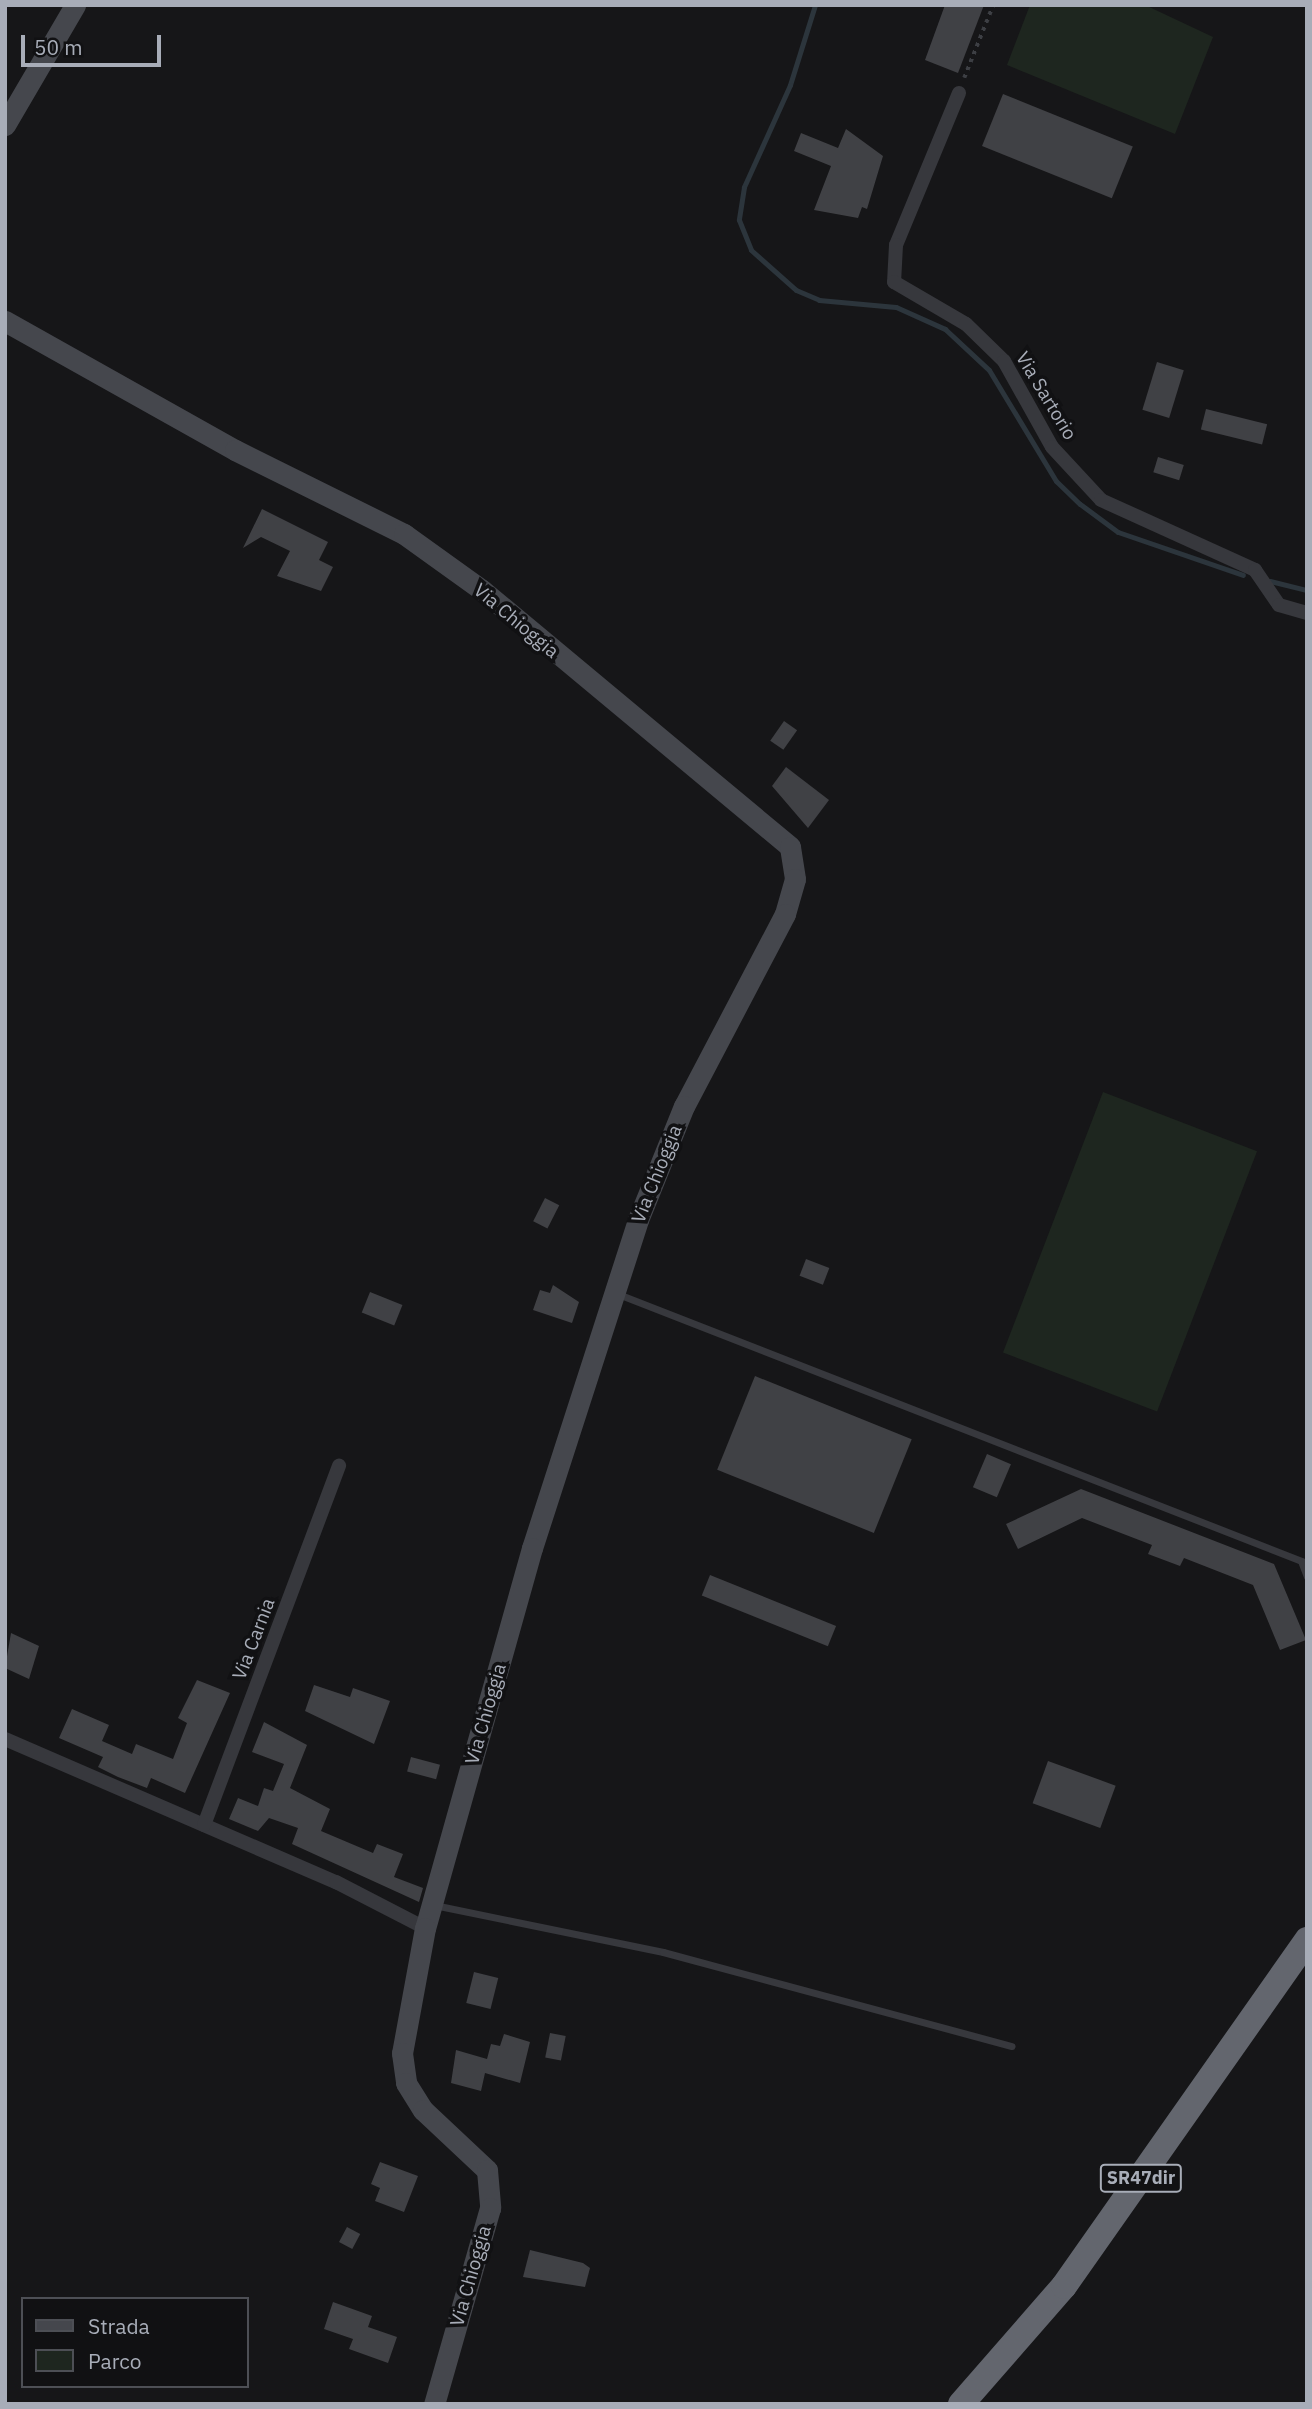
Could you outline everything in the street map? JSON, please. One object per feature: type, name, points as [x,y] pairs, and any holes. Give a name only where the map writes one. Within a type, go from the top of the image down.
[{"type":"highway","name":"SR47dir","points":[[961,2404],[1064,2286],[1307,1940]]},
{"type":"street","points":[[5,125],[75,5]]},
{"type":"street","name":"Via Sartorio","points":[[959,93],[896,245],[894,282],[966,324],[1004,361],[1052,447],[1101,500],[1255,570],[1279,605],[1307,613]]},
{"type":"street","name":"Via Chioggia","points":[[5,321],[235,450],[404,534],[482,590],[765,820],[790,847],[795,879],[785,914],[684,1107],[614,1293],[533,1548],[425,1928],[402,2053],[406,2083],[423,2110],[487,2170],[490,2208],[434,2404]]},
{"type":"street","name":"Via Carnia","points":[[204,1825],[340,1465]]},
{"type":"street","points":[[5,1739],[204,1825],[425,1928]]},
{"type":"lane","points":[[614,1293],[1304,1562],[1307,1577]]},
{"type":"lane","points":[[433,1905],[663,1952],[1012,2046]]},
{"type":"path","points":[[959,93],[993,5]]},
{"type":"green space","points":[[1030,5],[1145,5],[1213,37],[1175,134],[1007,65]]},
{"type":"green space","points":[[1103,1092],[1257,1151],[1157,1412],[1003,1352]]},
{"type":"building","points":[[945,5],[984,5],[958,73],[925,60]]},
{"type":"building","points":[[1003,94],[1133,146],[1112,198],[982,146]]},
{"type":"building","points":[[846,129],[883,156],[867,209],[862,207],[858,218],[814,210],[831,166],[794,151],[801,133],[838,148]]},
{"type":"building","points":[[1157,362],[1184,370],[1169,418],[1142,410]]},
{"type":"building","points":[[1206,409],[1267,424],[1262,445],[1201,429]]},
{"type":"building","points":[[1158,457],[1184,465],[1179,480],[1153,472]]},
{"type":"building","points":[[262,509],[328,542],[319,560],[333,567],[321,591],[277,576],[290,551],[261,537],[243,548]]},
{"type":"building","points":[[784,721],[797,730],[783,750],[770,741]]},
{"type":"building","points":[[786,767],[829,800],[808,828],[772,786]]},
{"type":"building","points":[[545,1198],[559,1205],[547,1228],[533,1221]]},
{"type":"building","points":[[806,1259],[829,1268],[823,1285],[800,1276]]},
{"type":"building","points":[[553,1285],[579,1302],[572,1323],[533,1310],[540,1290],[550,1293]]},
{"type":"building","points":[[370,1292],[402,1305],[394,1326],[362,1312]]},
{"type":"building","points":[[755,1376],[912,1439],[874,1533],[717,1470]]},
{"type":"building","points":[[987,1454],[1011,1464],[997,1497],[973,1487]]},
{"type":"building","points":[[1081,1489],[1274,1564],[1306,1640],[1280,1650],[1253,1585],[1184,1558],[1180,1566],[1148,1554],[1152,1545],[1082,1518],[1018,1549],[1006,1524]]},
{"type":"building","points":[[710,1575],[836,1626],[828,1646],[702,1595]]},
{"type":"building","points":[[11,1633],[39,1646],[29,1679],[5,1668]]},
{"type":"building","points":[[197,1680],[230,1693],[185,1793],[151,1778],[147,1788],[118,1777],[98,1767],[103,1757],[59,1738],[72,1709],[109,1725],[102,1741],[132,1754],[136,1744],[173,1759],[187,1723],[178,1718]]},
{"type":"building","points":[[314,1685],[350,1697],[353,1688],[390,1701],[374,1744],[305,1711]]},
{"type":"building","points":[[264,1722],[307,1745],[290,1788],[330,1809],[321,1831],[373,1853],[377,1844],[403,1854],[394,1877],[423,1888],[419,1902],[292,1844],[298,1828],[269,1818],[258,1831],[229,1819],[238,1798],[258,1806],[264,1788],[273,1791],[284,1764],[252,1752]]},
{"type":"building","points":[[411,1757],[440,1765],[436,1779],[407,1771]]},
{"type":"building","points":[[1048,1761],[1116,1786],[1100,1828],[1033,1803]]},
{"type":"building","points":[[474,1972],[498,1978],[491,2009],[466,2003]]},
{"type":"building","points":[[550,2033],[566,2036],[561,2061],[545,2058]]},
{"type":"building","points":[[504,2034],[530,2042],[520,2083],[485,2073],[481,2091],[451,2083],[456,2050],[487,2059],[491,2044],[500,2046]]},
{"type":"building","points":[[380,2162],[418,2176],[404,2212],[375,2201],[380,2188],[371,2184]]},
{"type":"building","points":[[347,2227],[360,2234],[352,2249],[339,2242]]},
{"type":"building","points":[[530,2250],[583,2263],[590,2268],[585,2287],[523,2277]]},
{"type":"building","points":[[333,2302],[372,2316],[368,2327],[397,2337],[388,2363],[349,2349],[353,2339],[324,2329]]},
{"type":"waterway","points":[[815,5],[790,85],[744,187],[739,220],[751,250],[796,290],[819,300],[896,307],[945,329],[989,370],[1056,481],[1080,504],[1118,532],[1243,575]]},
{"type":"waterway","points":[[1270,581],[1307,590]]}]
